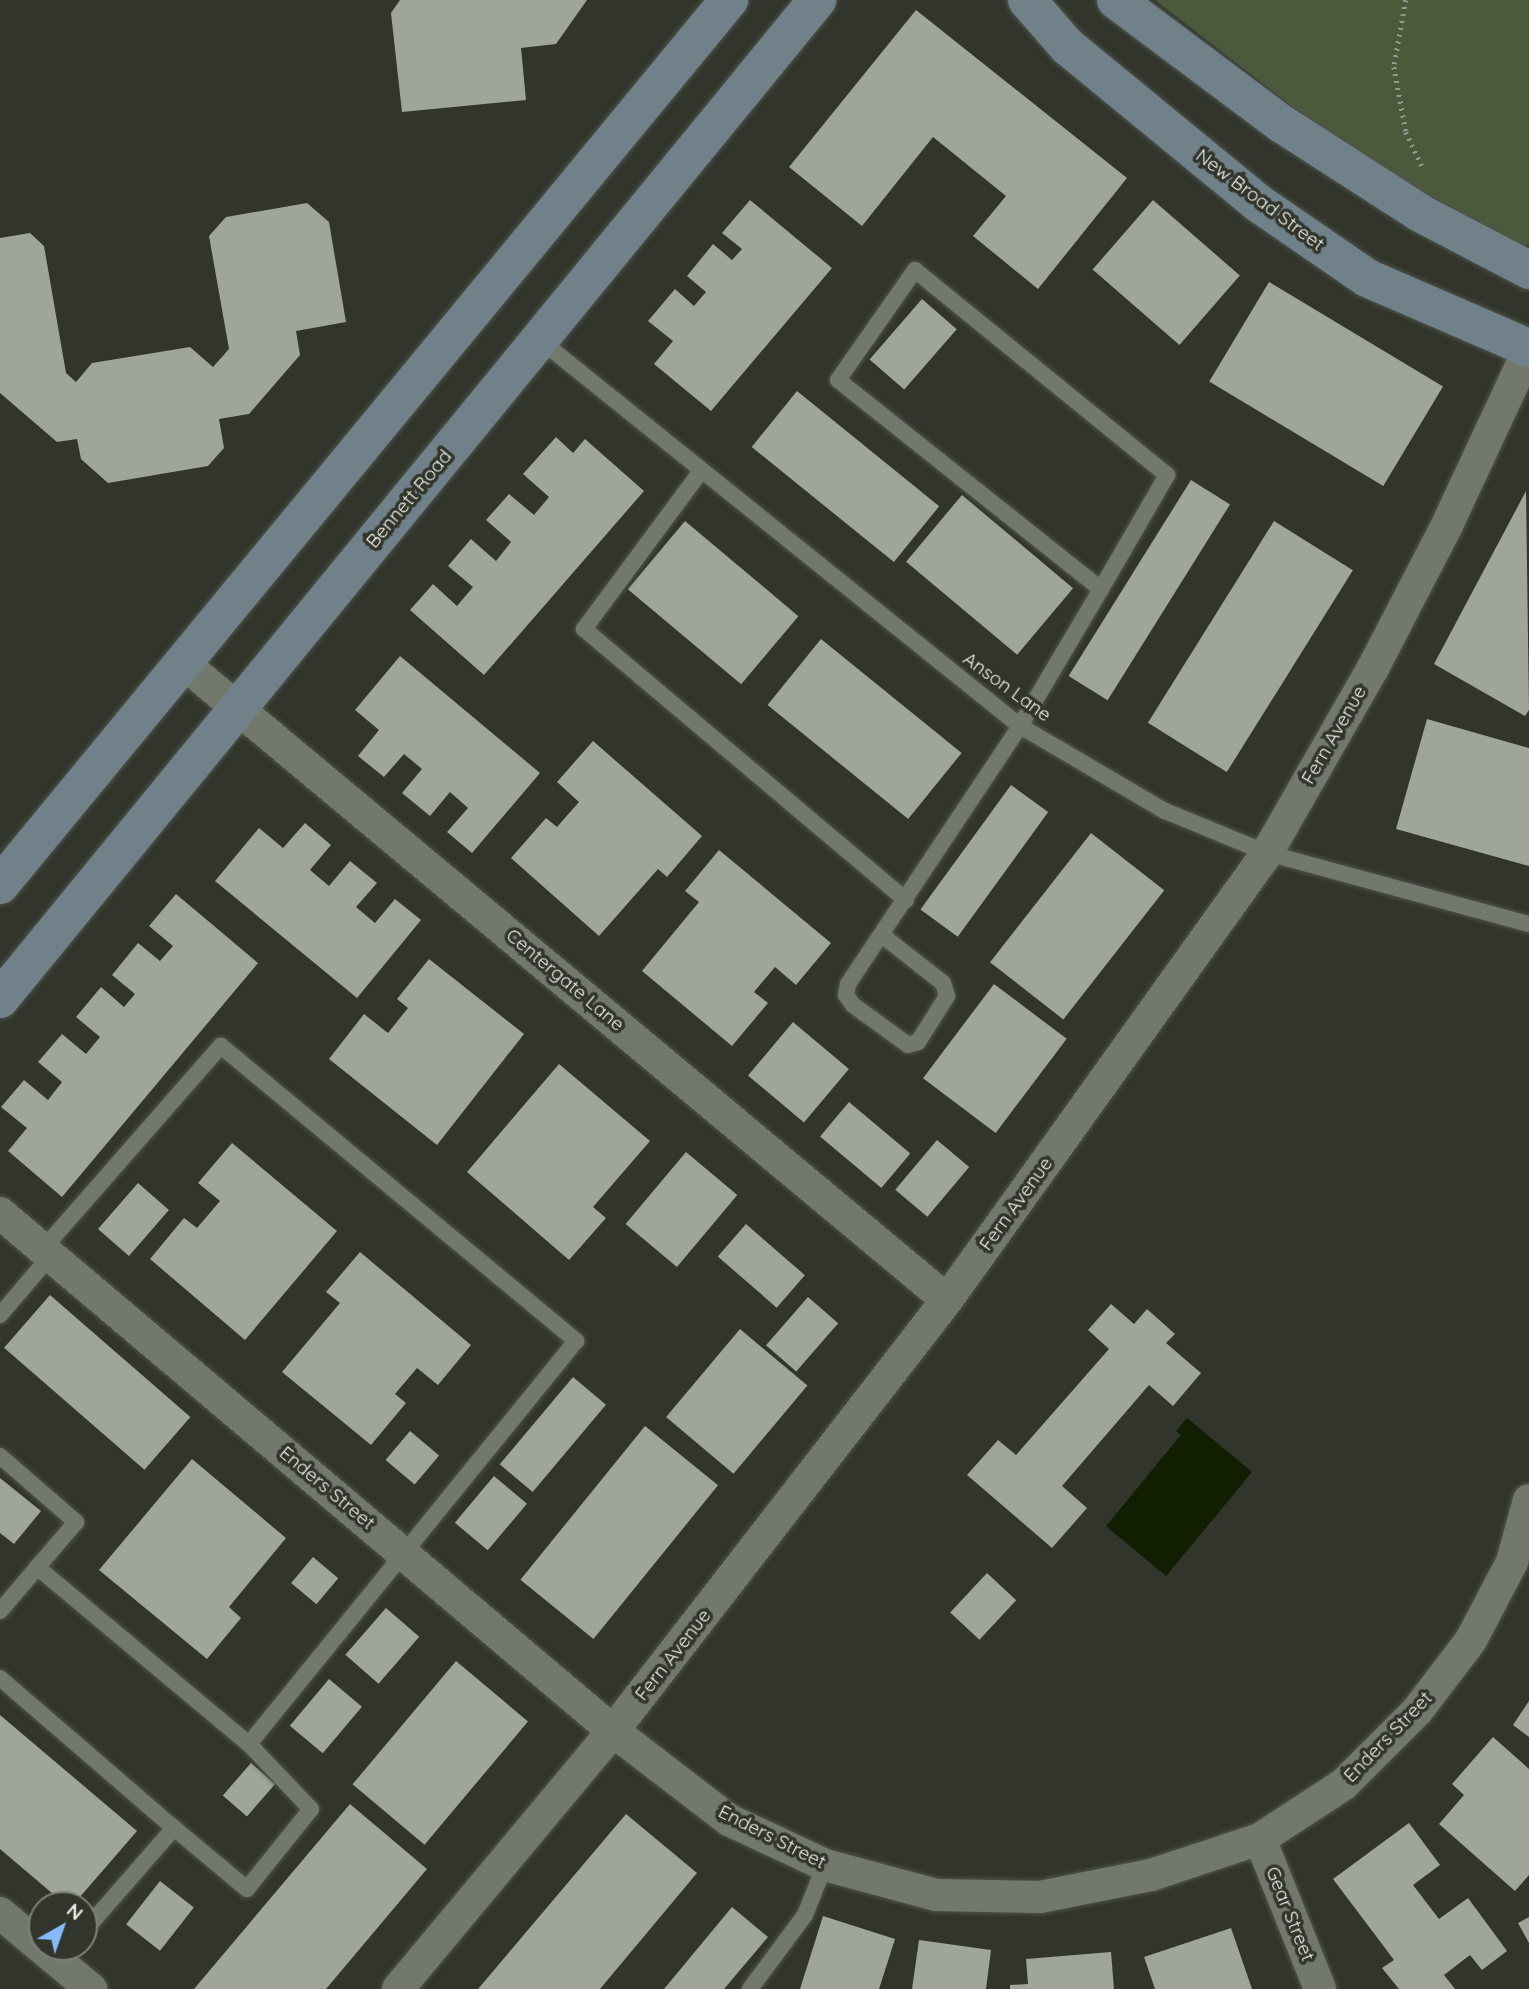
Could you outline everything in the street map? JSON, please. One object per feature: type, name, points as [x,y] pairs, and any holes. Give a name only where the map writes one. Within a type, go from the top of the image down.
[{"type":"street","points":[[0,885],[729,0]]},
{"type":"street","name":"Bennett Road","points":[[0,999],[817,0]]},
{"type":"street","name":"New Broad Street","points":[[1027,0],[1067,46],[1291,226],[1367,278],[1529,349]]},
{"type":"street","points":[[1116,0],[1282,124],[1420,213],[1529,270]]},
{"type":"street","name":"Fern Avenue","points":[[398,1989],[614,1731],[947,1300],[1267,853],[1379,656],[1529,349]]},
{"type":"street","name":"Centergate Lane","points":[[182,662],[947,1300]]},
{"type":"street","name":"Enders Street","points":[[0,1213],[614,1731],[729,1820],[825,1865],[936,1895],[1040,1897],[1151,1875],[1260,1839],[1345,1783],[1417,1711],[1471,1640],[1512,1562],[1529,1500]]},
{"type":"street","name":"Gear Street","points":[[1260,1839],[1320,1989]]},
{"type":"street","points":[[0,1913],[28,1931]]},
{"type":"street","points":[[69,1961],[91,1989]]},
{"type":"lane","points":[[883,936],[943,983],[947,996],[918,1042],[908,1045],[846,995],[848,984],[883,936],[1020,726],[1101,589],[1167,475],[915,270],[838,380],[1101,589]]},
{"type":"lane","name":"Anson Lane","points":[[540,340],[1020,726],[1165,811],[1267,853],[1529,924]]},
{"type":"lane","points":[[701,471],[584,629],[906,900]]},
{"type":"lane","points":[[0,1315],[47,1252],[221,1046],[576,1341],[249,1744]]},
{"type":"lane","points":[[0,1456],[76,1522],[0,1611]]},
{"type":"lane","points":[[0,1678],[247,1889],[311,1810],[249,1744],[37,1567]]},
{"type":"lane","points":[[98,1915],[174,1828]]},
{"type":"lane","points":[[750,1989],[805,1915],[825,1865]]},
{"type":"path","points":[[1406,0],[1394,67],[1406,132],[1422,166]]},
{"type":"shaded area","points":[[1155,0],[1529,0],[1529,244],[1522,246],[1355,155]]},
{"type":"shaded area","points":[[1187,1418],[1252,1472],[1166,1576],[1106,1526],[1181,1435],[1176,1431]]},
{"type":"building","points":[[400,0],[587,0],[556,44],[521,48],[526,100],[402,112],[391,13]]},
{"type":"building","points":[[916,10],[1127,178],[1038,289],[973,236],[1006,196],[933,137],[862,226],[789,167]]},
{"type":"building","points":[[750,200],[832,268],[711,411],[654,364],[673,341],[648,321],[675,289],[694,306],[706,292],[687,276],[713,244],[732,260],[742,249],[722,233]]},
{"type":"building","points":[[1153,200],[1240,275],[1179,345],[1093,269]]},
{"type":"building","points":[[307,203],[329,222],[346,322],[296,331],[300,355],[249,414],[219,419],[224,448],[208,466],[108,483],[81,459],[77,439],[57,442],[0,393],[0,238],[30,233],[44,246],[66,373],[76,382],[92,363],[190,347],[213,367],[229,349],[209,236],[226,217]]},
{"type":"building","points":[[1269,282],[1443,387],[1383,486],[1209,381]]},
{"type":"building","points":[[922,299],[957,329],[904,390],[870,359]]},
{"type":"building","points":[[797,391],[939,506],[894,562],[752,447]]},
{"type":"building","points":[[556,437],[573,453],[585,439],[644,491],[484,675],[410,610],[433,584],[457,606],[473,587],[448,566],[471,539],[496,561],[511,542],[486,520],[509,494],[534,515],[549,497],[523,474]]},
{"type":"building","points":[[1191,480],[1230,504],[1108,700],[1069,676]]},
{"type":"building","points":[[1526,491],[1529,710],[1525,716],[1434,664]]},
{"type":"building","points":[[962,495],[1073,588],[1017,655],[906,562]]},
{"type":"building","points":[[685,521],[798,616],[741,684],[628,589]]},
{"type":"building","points":[[1274,521],[1353,570],[1227,772],[1148,723]]},
{"type":"building","points":[[821,639],[962,753],[908,819],[768,705]]},
{"type":"building","points":[[400,656],[540,773],[472,853],[447,832],[468,808],[450,792],[430,816],[402,793],[422,769],[404,754],[384,777],[358,756],[379,730],[355,710]]},
{"type":"building","points":[[1427,719],[1529,748],[1529,866],[1396,829]]},
{"type":"building","points":[[593,741],[702,836],[667,877],[658,869],[599,936],[511,858],[546,818],[557,827],[579,802],[557,782]]},
{"type":"building","points":[[1011,785],[1048,812],[958,937],[920,910]]},
{"type":"building","points":[[305,823],[331,845],[310,870],[329,886],[350,861],[377,883],[356,907],[375,923],[395,899],[421,920],[357,998],[215,881],[259,828],[283,848]]},
{"type":"building","points":[[1091,833],[1164,890],[1063,1019],[990,962]]},
{"type":"building","points":[[719,850],[831,943],[796,985],[775,967],[754,992],[768,1003],[732,1046],[642,971],[699,902],[685,891]]},
{"type":"building","points":[[176,894],[258,963],[62,1197],[8,1151],[27,1128],[1,1107],[24,1080],[48,1100],[62,1082],[38,1062],[62,1034],[86,1054],[100,1037],[76,1017],[101,987],[124,1007],[135,994],[112,975],[138,943],[160,961],[173,946],[149,926]]},
{"type":"building","points":[[429,959],[524,1034],[437,1145],[329,1059],[364,1014],[388,1033],[408,1008],[397,999]]},
{"type":"building","points":[[994,984],[1067,1039],[996,1133],[923,1078]]},
{"type":"building","points":[[793,1022],[849,1069],[804,1123],[748,1076]]},
{"type":"building","points":[[559,1064],[650,1141],[593,1207],[606,1218],[569,1260],[467,1172]]},
{"type":"building","points":[[849,1102],[910,1153],[881,1188],[820,1136]]},
{"type":"building","points":[[937,1140],[969,1167],[927,1217],[895,1190]]},
{"type":"building","points":[[232,1143],[337,1231],[245,1340],[150,1259],[184,1218],[197,1228],[220,1201],[198,1183]]},
{"type":"building","points":[[686,1152],[737,1195],[677,1267],[626,1224]]},
{"type":"building","points":[[138,1183],[169,1210],[129,1256],[98,1229]]},
{"type":"building","points":[[746,1224],[805,1275],[777,1308],[718,1256]]},
{"type":"building","points":[[360,1252],[471,1345],[438,1385],[417,1368],[395,1394],[406,1403],[371,1445],[282,1372],[340,1303],[326,1292]]},
{"type":"building","points":[[50,1295],[190,1417],[144,1470],[4,1348]]},
{"type":"building","points":[[808,1297],[838,1323],[796,1372],[766,1345]]},
{"type":"building","points":[[1111,1304],[1134,1324],[1147,1309],[1175,1334],[1166,1343],[1201,1373],[1173,1406],[1149,1385],[1062,1486],[1087,1508],[1052,1548],[967,1475],[998,1440],[1016,1455],[1109,1349],[1088,1330]]},
{"type":"building","points":[[740,1329],[807,1386],[733,1474],[666,1417]]},
{"type":"building","points":[[573,1377],[606,1405],[533,1492],[500,1464]]},
{"type":"building","points":[[645,1426],[718,1485],[593,1639],[520,1580]]},
{"type":"building","points":[[410,1431],[439,1455],[415,1485],[386,1460]]},
{"type":"building","points":[[192,1459],[286,1538],[229,1607],[241,1618],[207,1659],[99,1570]]},
{"type":"building","points":[[494,1476],[527,1504],[488,1550],[455,1523]]},
{"type":"building","points":[[0,1478],[41,1511],[14,1544],[0,1533]]},
{"type":"building","points":[[313,1557],[338,1578],[316,1604],[291,1583]]},
{"type":"building","points":[[987,1573],[1016,1600],[979,1640],[950,1612]]},
{"type":"building","points":[[386,1608],[419,1637],[379,1684],[345,1655]]},
{"type":"building","points":[[456,1661],[528,1721],[425,1845],[353,1784]]},
{"type":"building","points":[[329,1679],[362,1707],[323,1753],[290,1726]]},
{"type":"building","points":[[1529,1701],[1529,1737],[1513,1725]]},
{"type":"building","points":[[0,1715],[137,1831],[85,1891],[50,1891],[0,1849]]},
{"type":"building","points":[[1493,1737],[1529,1769],[1529,1875],[1515,1891],[1439,1824],[1464,1795],[1452,1784]]},
{"type":"building","points":[[251,1763],[275,1784],[247,1816],[223,1795]]},
{"type":"building","points":[[350,1804],[427,1869],[326,1989],[194,1989]]},
{"type":"building","points":[[626,1814],[697,1873],[600,1989],[478,1989]]},
{"type":"building","points":[[1409,1823],[1440,1865],[1413,1885],[1439,1919],[1468,1898],[1507,1951],[1482,1970],[1470,1955],[1444,1975],[1455,1989],[1399,1989],[1382,1968],[1394,1960],[1333,1879]]},
{"type":"building","points":[[160,1881],[194,1907],[160,1951],[126,1924]]},
{"type":"building","points":[[732,1907],[768,1937],[724,1989],[664,1989]]},
{"type":"building","points":[[823,1916],[895,1939],[879,1989],[800,1989]]},
{"type":"building","points":[[1529,1917],[1529,1943],[1518,1923]]},
{"type":"building","points":[[1231,1928],[1252,1989],[1155,1989],[1144,1957]]},
{"type":"building","points":[[919,1940],[991,1950],[986,1989],[912,1989]]},
{"type":"building","points":[[1111,1952],[1114,1989],[1010,1989],[1010,1985],[1028,1984],[1026,1959]]}]
